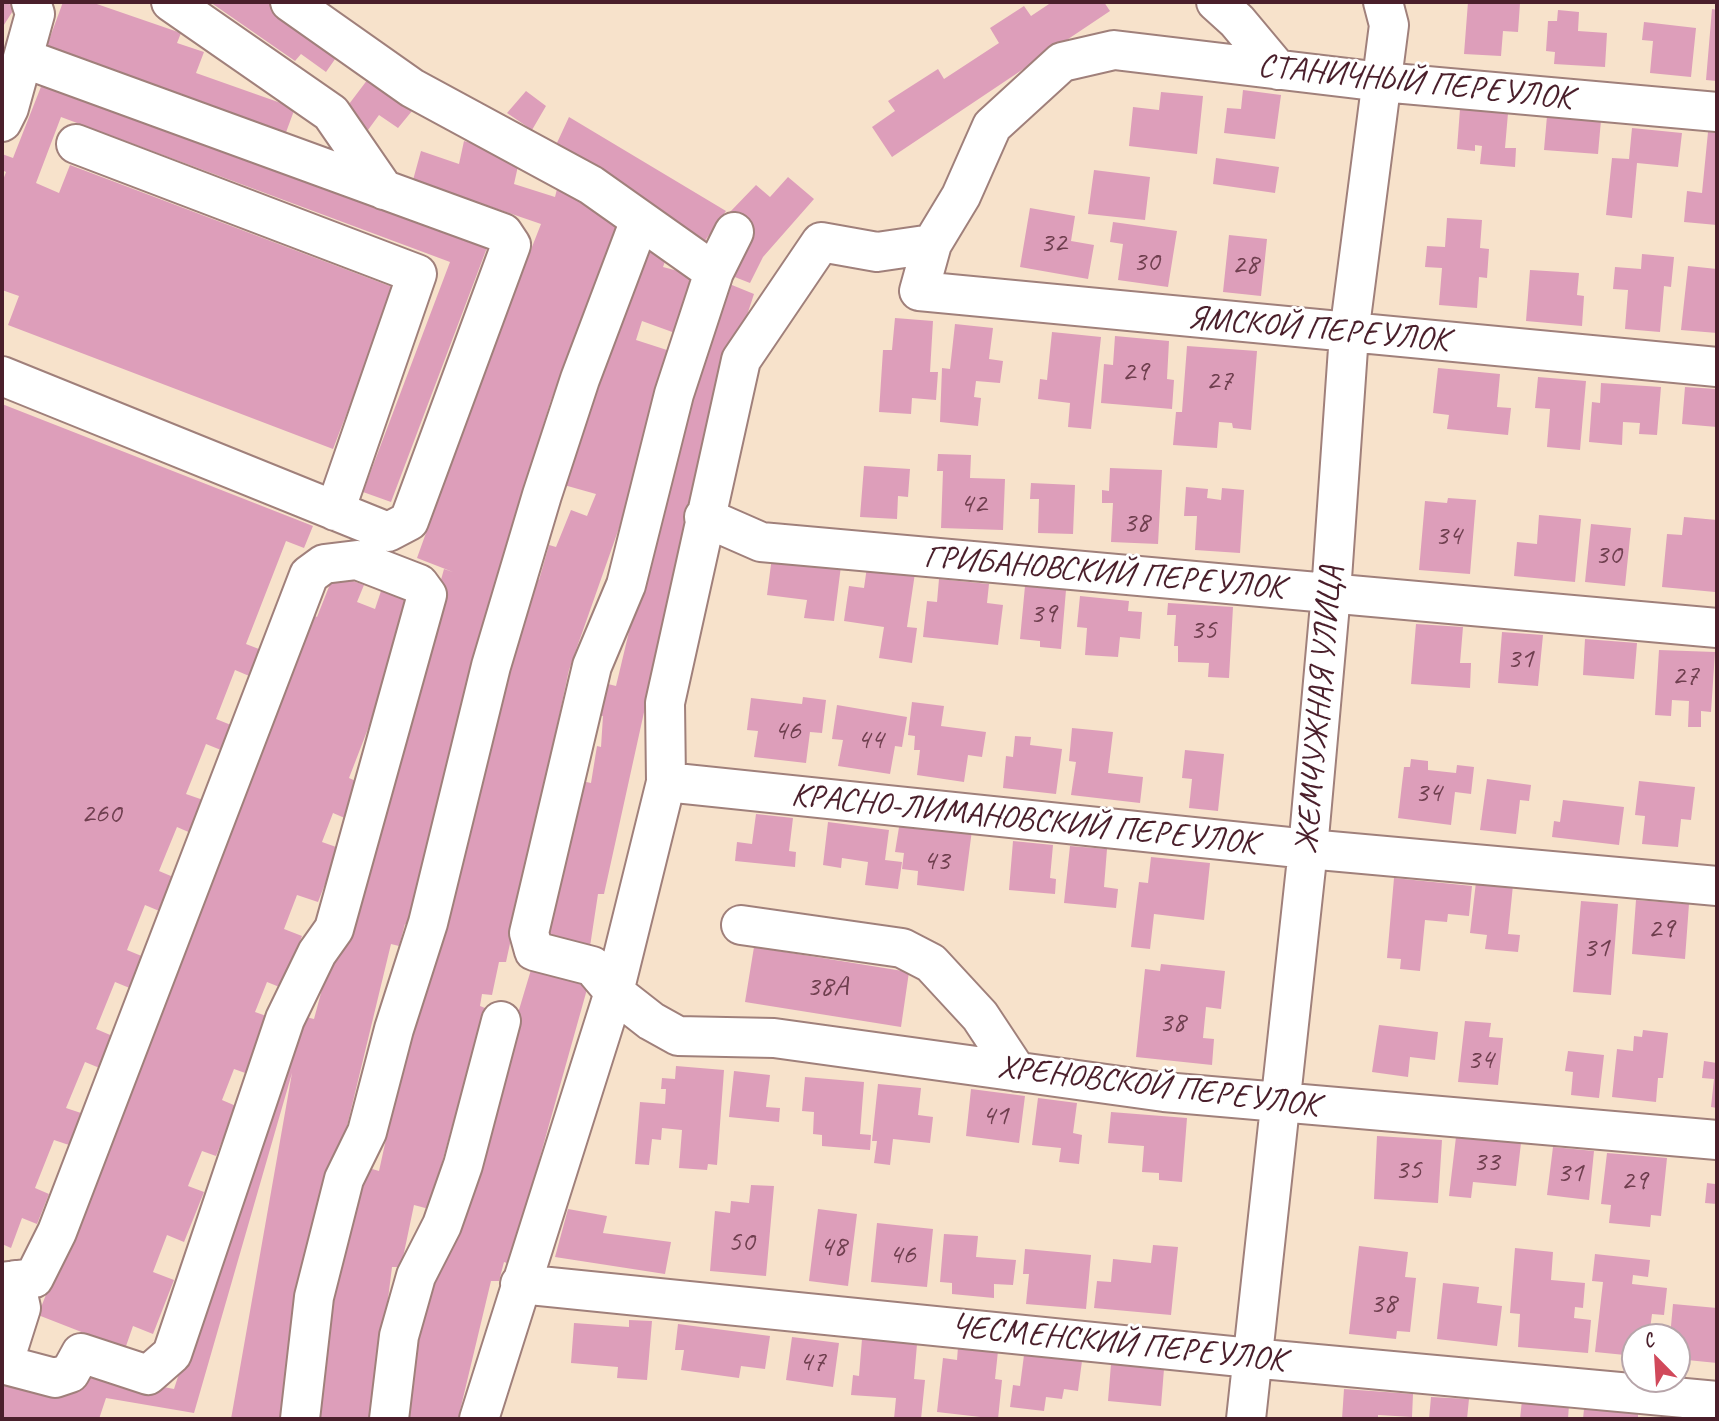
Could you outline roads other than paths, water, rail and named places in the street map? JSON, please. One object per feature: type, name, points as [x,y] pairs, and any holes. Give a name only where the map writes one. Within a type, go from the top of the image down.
[{"type":"street","points":[[2,121],[9,108],[35,13],[31,2]]},
{"type":"street","points":[[171,2],[331,113],[384,190]]},
{"type":"street","points":[[290,2],[412,88],[592,185],[714,272],[734,232]]},
{"type":"street","points":[[1216,2],[1237,20],[1278,70]]},
{"type":"street","name":"ЖЕМЧУЖНАЯ УЛИЦА","points":[[1246,1419],[1308,849],[1331,593],[1349,334],[1388,25],[1383,2]]},
{"type":"street","name":"СТАНИЧНЫЙ ПЕРЕУЛОК","points":[[919,291],[932,244],[961,197],[992,126],[1062,62],[1114,50],[1382,82],[1717,112]]},
{"type":"street","points":[[2,376],[388,531],[409,521],[511,245],[503,233],[23,58]]},
{"type":"street","points":[[76,144],[417,274],[335,511]]},
{"type":"street","points":[[300,1419],[314,1297],[344,1179],[367,1132],[394,1029],[428,923],[491,666],[542,495],[580,379],[640,220]]},
{"type":"street","points":[[480,1419],[520,1284],[614,992],[666,782],[665,703],[704,517],[741,360],[821,242],[877,252],[932,244]]},
{"type":"street","name":"ХРЕНОВСКОЙ ПЕРЕУЛОК","points":[[714,272],[674,394],[626,585],[592,666],[529,933],[534,950],[592,966],[614,992],[651,1021],[678,1036],[774,1038],[1164,1092],[1717,1140]]},
{"type":"street","name":"ЯМСКОЙ ПЕРЕУЛОК","points":[[919,291],[1717,367]]},
{"type":"street","name":"ГРИБАНОВСКИЙ ПЕРЕУЛОК","points":[[704,517],[761,541],[1717,628]]},
{"type":"street","points":[[357,561],[419,584],[428,595],[334,929],[317,953],[285,1019],[172,1354],[148,1375],[81,1353],[69,1373],[55,1378],[3,1365],[21,1308],[8,1281],[34,1278],[57,1232],[309,575],[324,564],[357,561]]},
{"type":"street","name":"КРАСНО-ЛИМАНОВСКИЙ ПЕРЕУЛОК","points":[[666,782],[1308,849],[1717,886]]},
{"type":"street","points":[[741,925],[902,948],[930,962],[980,1016],[1017,1072]]},
{"type":"street","points":[[389,1419],[399,1336],[405,1312],[416,1276],[442,1225],[463,1165],[501,1021]]},
{"type":"street","name":"ЧЕСМЕНСКИЙ ПЕРЕУЛОК","points":[[520,1284],[1251,1358],[1717,1401]]}]
